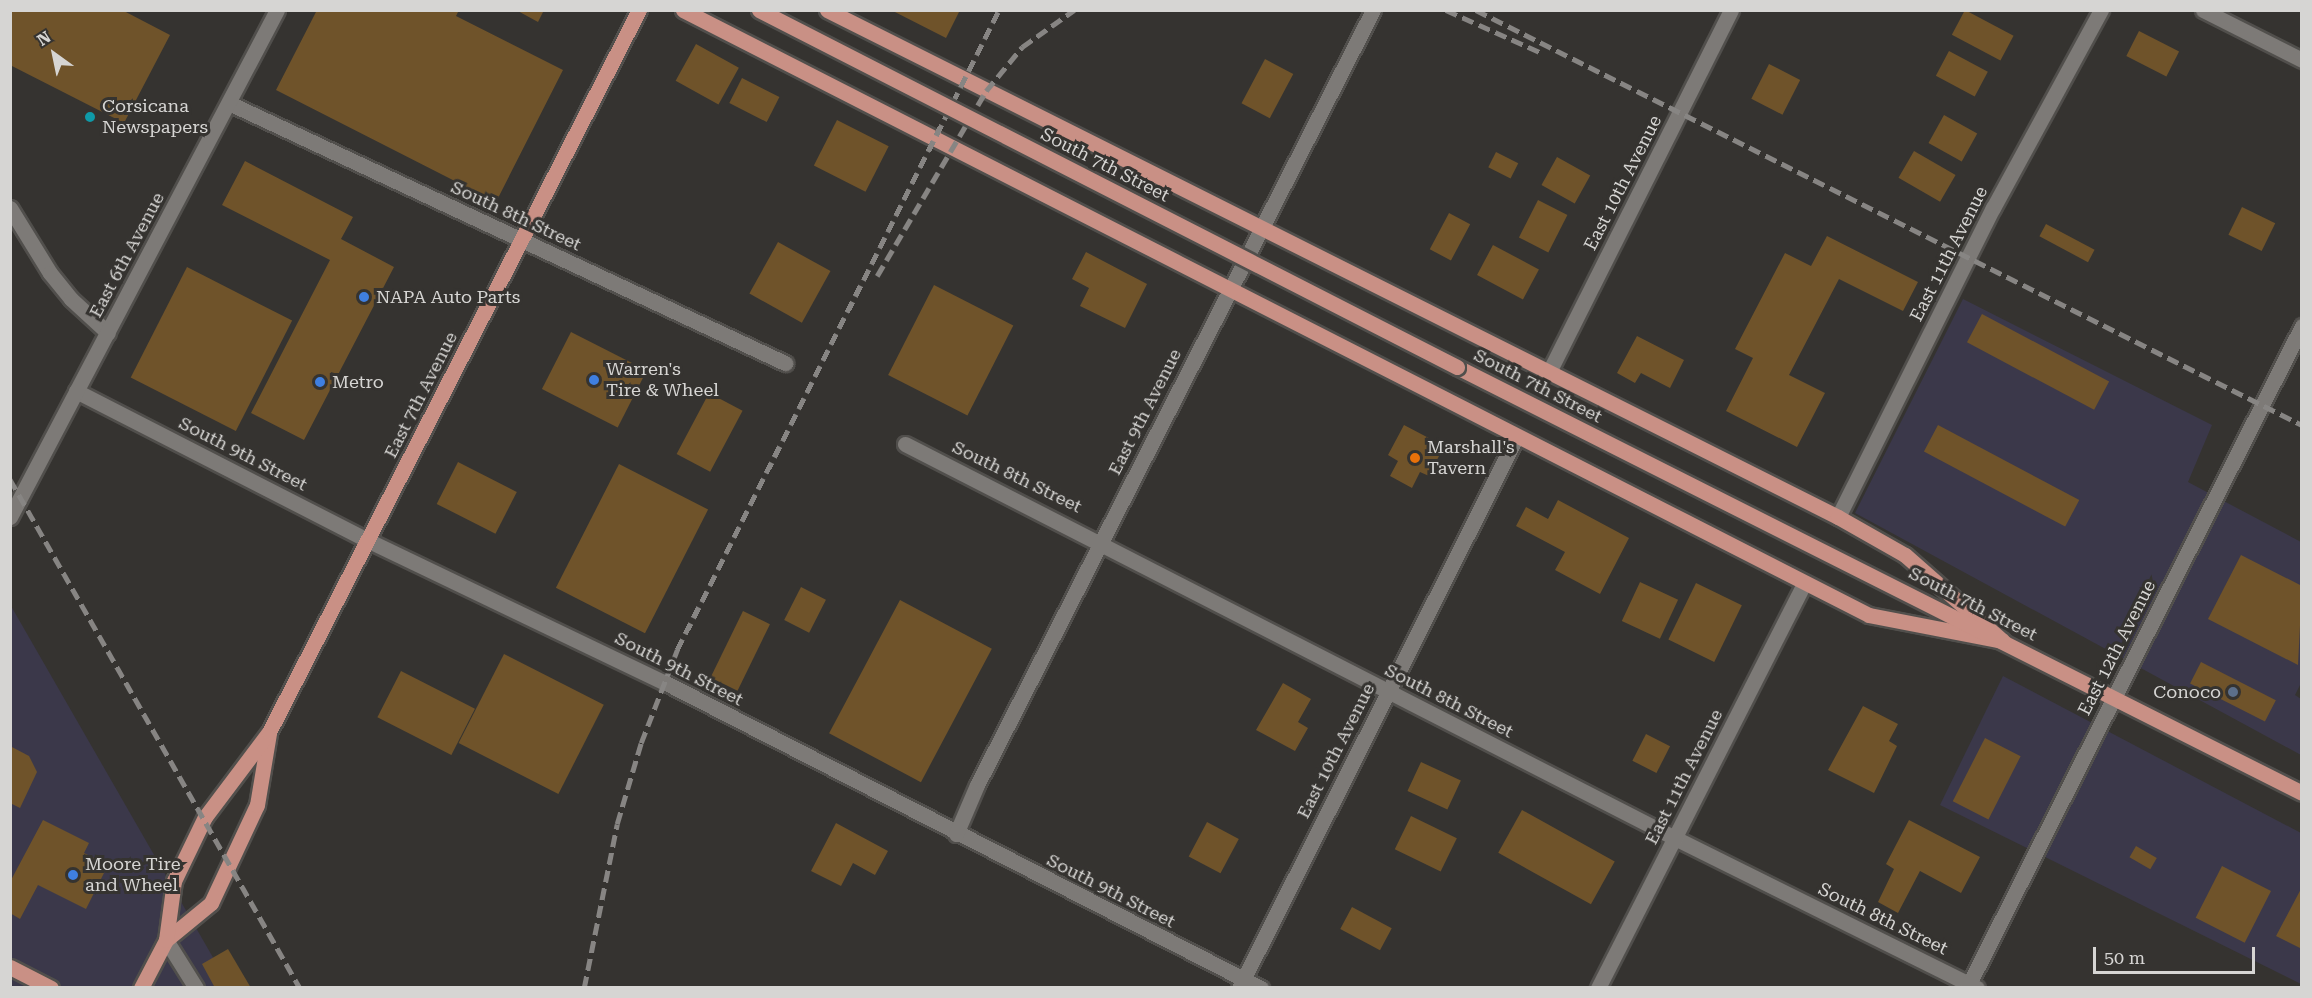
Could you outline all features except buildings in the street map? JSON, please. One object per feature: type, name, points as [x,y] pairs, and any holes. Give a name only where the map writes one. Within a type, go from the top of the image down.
[{"type":"main road","name":"East 7th Avenue","points":[[141,987],[166,940],[174,881],[205,817],[269,732],[639,10]]},
{"type":"main road","points":[[683,10],[1869,615],[2003,641]]},
{"type":"main road","name":"South 7th Street","points":[[759,10],[1458,367],[2301,793]]},
{"type":"main road","points":[[827,10],[1838,517],[1905,555],[2003,641]]},
{"type":"main road","name":"East 7th Avenue","points":[[166,940],[211,903],[257,805],[269,732]]},
{"type":"main road","points":[[10,967],[51,987]]},
{"type":"street","name":"East 6th Avenue","points":[[10,517],[231,104],[277,10]]},
{"type":"street","name":"East 9th Avenue","points":[[956,834],[977,785],[1260,227],[1373,10]]},
{"type":"street","name":"East 10th Avenue","points":[[1549,372],[1731,10]]},
{"type":"street","name":"East 11th Avenue","points":[[1838,517],[1992,208],[2101,10]]},
{"type":"street","points":[[2204,10],[2301,60]]},
{"type":"street","name":"South 8th Street","points":[[231,104],[785,363]]},
{"type":"street","points":[[10,208],[50,273],[71,299],[108,333]]},
{"type":"street","name":"East 12th Avenue","points":[[1971,986],[2301,326]]},
{"type":"street","name":"South 9th Street","points":[[76,391],[368,540],[664,682],[1241,983],[1261,987]]},
{"type":"street","name":"East 10th Avenue","points":[[1241,983],[1517,436]]},
{"type":"street","name":"South 8th Street","points":[[905,444],[1102,541],[1387,692],[1971,986]]},
{"type":"street","name":"East 11th Avenue","points":[[1598,987],[1804,583]]},
{"type":"street","points":[[166,940],[196,987]]},
{"type":"shaded area","points":[[1963,299],[2212,425],[2188,482],[2301,542],[2302,681],[2295,695],[2301,699],[2301,755],[1855,513]]},
{"type":"shaded area","points":[[11,606],[230,987],[11,987]]},
{"type":"shaded area","points":[[2003,676],[2301,833],[2301,984],[1940,805]]},
{"type":"railway","points":[[584,988],[617,824],[641,743],[677,650],[999,10]]},
{"type":"railway","points":[[877,276],[986,91],[1022,47],[1074,10]]},
{"type":"railway","points":[[1446,10],[1544,54]]},
{"type":"railway","points":[[1476,10],[2302,425]]},
{"type":"railway","points":[[10,479],[300,988]]},
{"type":"place","name":"Corsicana Newspapers","points":[[90,117]]},
{"type":"place","name":"NAPA Auto Parts","points":[[364,297]]},
{"type":"place","name":"Warren's Tire & Wheel","points":[[594,380]]},
{"type":"place","name":"Metro","points":[[320,382]]},
{"type":"place","name":"Marshall's Tavern","points":[[1415,458]]},
{"type":"place","name":"Conoco","points":[[2233,692]]},
{"type":"place","name":"Moore Tire and Wheel","points":[[73,875]]}]
